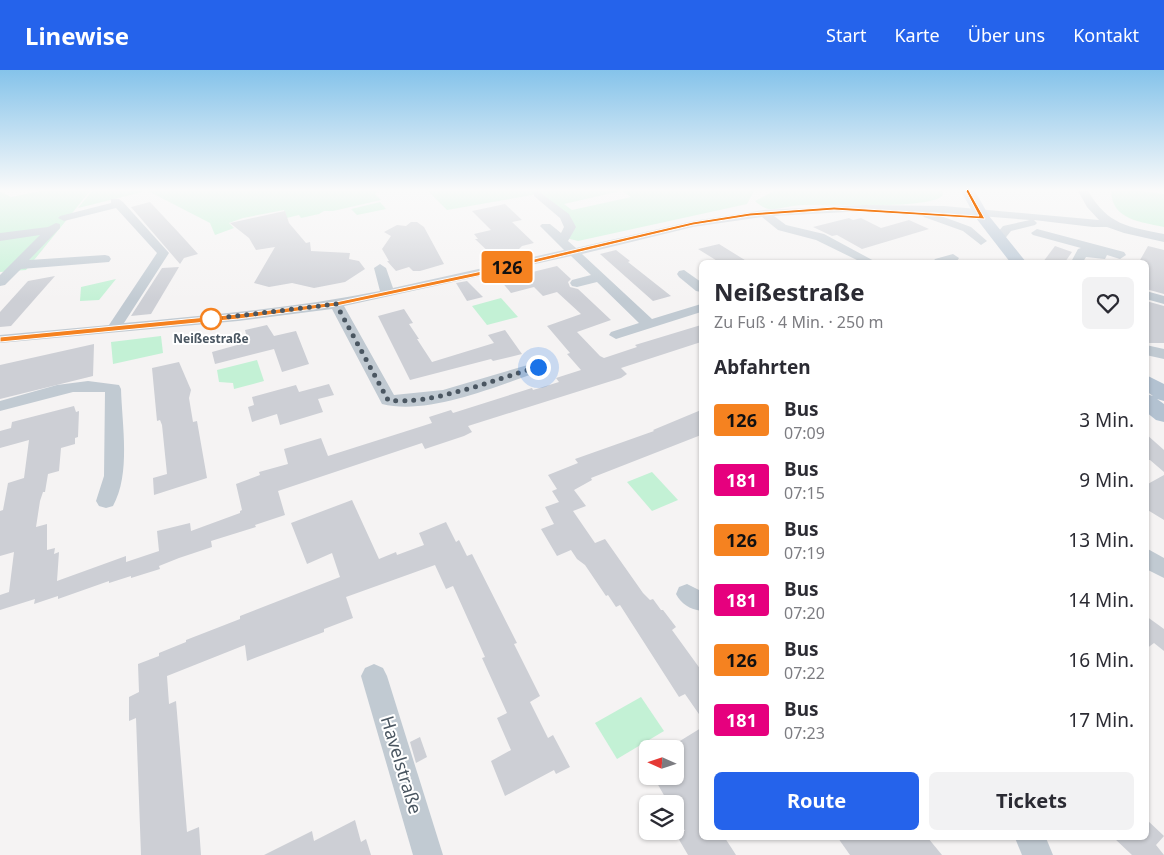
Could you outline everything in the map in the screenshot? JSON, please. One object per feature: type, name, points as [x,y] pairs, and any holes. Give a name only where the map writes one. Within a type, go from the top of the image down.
[{"type":"main road","points":[[975,228],[985,247]]},
{"type":"main road","points":[[991,228],[1016,260]]},
{"type":"main road","points":[[1149,383],[1164,394]]},
{"type":"main road","points":[[1149,403],[1164,415]]},
{"type":"street","points":[[0,237],[41,228]]},
{"type":"street","points":[[0,282],[54,228]]},
{"type":"street","points":[[114,328],[163,253],[140,228]]},
{"type":"street","points":[[548,228],[650,325]]},
{"type":"street","points":[[562,241],[570,228]]},
{"type":"street","points":[[0,339],[238,316],[336,304],[388,294],[678,228]]},
{"type":"street","points":[[782,228],[820,237],[866,260]]},
{"type":"street","points":[[963,228],[967,229],[985,247]]},
{"type":"street","points":[[999,238],[1008,228]]},
{"type":"street","points":[[1038,228],[1059,228]]},
{"type":"street","points":[[1038,228],[1117,259]]},
{"type":"street","points":[[1097,228],[1123,234],[1164,239]]},
{"type":"street","points":[[1114,228],[1123,234]]},
{"type":"street","points":[[1117,259],[1122,245],[1123,234]]},
{"type":"street","points":[[1078,260],[1084,252],[1117,259]]},
{"type":"street","points":[[946,260],[953,258]]},
{"type":"street","points":[[14,269],[105,259]]},
{"type":"street","points":[[14,269],[62,268]]},
{"type":"street","points":[[380,268],[388,294]]},
{"type":"street","points":[[684,274],[699,286]]},
{"type":"street","points":[[577,282],[600,277]]},
{"type":"street","points":[[1149,296],[1164,300]]},
{"type":"street","points":[[336,304],[388,400],[400,402],[426,400],[538,367]]},
{"type":"street","points":[[616,335],[699,309]]},
{"type":"street","points":[[1149,351],[1164,354]]},
{"type":"street","points":[[0,406],[82,386],[105,386],[113,389],[114,476],[106,501]]},
{"type":"street","points":[[1149,559],[1164,569]]},
{"type":"street","name":"Havelstraße","points":[[374,676],[428,855]]},
{"type":"street","points":[[1031,840],[1038,855]]},
{"type":"green space","points":[[0,228],[60,228],[26,270],[0,272]]},
{"type":"green space","points":[[212,228],[234,228],[215,235]]},
{"type":"green space","points":[[570,228],[639,228],[578,241],[566,238]]},
{"type":"green space","points":[[116,279],[99,300],[80,301],[81,287]]},
{"type":"green space","points":[[501,298],[518,317],[487,325],[472,306]]},
{"type":"green space","points":[[161,336],[163,353],[113,364],[111,342]]},
{"type":"green space","points":[[257,360],[264,381],[234,389],[233,383],[219,382],[217,370]]},
{"type":"green space","points":[[652,472],[678,500],[652,511],[627,482]]},
{"type":"green space","points":[[641,697],[664,731],[649,740],[639,740],[639,746],[617,759],[595,723]]},
{"type":"building","points":[[149,228],[174,228],[198,254],[184,258],[180,264]]},
{"type":"building","points":[[236,228],[293,228],[306,243],[310,242],[311,251],[350,253],[349,259],[359,261],[365,269],[345,282],[314,288],[292,283],[269,287],[254,283],[275,247],[256,250],[249,238]]},
{"type":"building","points":[[392,228],[424,228],[444,264],[420,271],[413,271],[409,267],[396,271],[387,261],[389,261],[382,249],[391,236],[384,232]]},
{"type":"building","points":[[489,228],[518,228],[534,243],[522,246],[514,254],[494,257],[475,239],[478,239],[474,234],[491,230]]},
{"type":"building","points":[[814,228],[929,229],[862,249],[837,235],[832,236]]},
{"type":"building","points":[[719,244],[745,260],[716,260],[698,249]]},
{"type":"building","points":[[1055,246],[1072,252],[1066,260],[1044,260]]},
{"type":"building","points":[[1148,246],[1164,250],[1164,294],[1149,290],[1149,260],[1140,260]]},
{"type":"building","points":[[616,250],[630,261],[628,262],[671,296],[653,301],[600,254]]},
{"type":"building","points":[[557,266],[571,279],[568,282],[570,287],[578,289],[611,320],[577,332],[604,358],[637,347],[635,345],[699,326],[699,343],[621,368],[627,374],[621,378],[468,426],[472,432],[464,436],[425,449],[422,443],[278,491],[285,515],[255,525],[256,527],[211,541],[212,547],[159,566],[160,569],[131,578],[131,576],[109,583],[109,581],[58,599],[58,596],[34,604],[35,599],[0,610],[0,595],[9,592],[14,552],[0,556],[0,511],[3,510],[8,483],[24,478],[29,440],[0,448],[0,431],[11,428],[12,422],[74,406],[76,412],[79,411],[78,437],[75,438],[75,444],[61,448],[59,471],[48,474],[45,492],[43,492],[40,501],[36,527],[47,524],[47,550],[55,548],[54,554],[59,552],[57,581],[126,556],[126,562],[159,551],[157,531],[190,523],[191,531],[240,513],[242,510],[236,484],[260,475],[259,472],[288,464],[284,449],[321,438],[328,456],[432,423],[429,417],[451,410],[453,413],[532,388],[533,390],[559,382],[556,378],[581,370],[567,354],[570,353],[547,326],[581,314],[557,292],[543,296],[534,287],[511,293],[500,280]]},
{"type":"building","points":[[179,267],[151,314],[131,316],[162,268]]},
{"type":"building","points":[[55,276],[11,326],[0,327],[0,312],[28,281]]},
{"type":"building","points":[[467,281],[483,297],[467,301],[456,283]]},
{"type":"building","points":[[1149,302],[1164,306],[1164,343],[1149,343]]},
{"type":"building","points":[[404,309],[413,323],[409,324],[432,362],[494,343],[488,335],[505,330],[522,354],[493,361],[491,359],[410,380],[378,316]]},
{"type":"building","points":[[267,325],[274,336],[296,331],[309,364],[282,372],[274,349],[215,364],[212,352],[248,342],[245,330]]},
{"type":"building","points":[[94,344],[93,376],[0,399],[0,365]]},
{"type":"building","points":[[179,362],[191,390],[189,398],[193,422],[197,421],[207,478],[154,495],[153,478],[167,474],[162,425],[160,420],[157,421],[152,368]]},
{"type":"building","points":[[329,384],[334,395],[318,399],[323,412],[280,425],[277,414],[252,422],[248,407],[254,405],[252,397],[296,385],[299,392]]},
{"type":"building","points":[[699,411],[699,436],[591,478],[592,480],[574,490],[586,506],[573,511],[595,543],[605,539],[643,593],[650,600],[653,599],[676,627],[672,630],[699,667],[699,714],[685,694],[679,697],[620,605],[616,607],[608,595],[606,596],[585,565],[577,559],[571,550],[557,556],[541,529],[554,524],[545,507],[559,502],[552,491],[557,489],[548,475],[578,463],[575,459]]},
{"type":"building","points":[[1149,437],[1164,450],[1164,472],[1150,460]]},
{"type":"building","points":[[1164,475],[1164,520],[1149,511],[1149,483]]},
{"type":"building","points":[[352,500],[379,559],[396,552],[397,555],[424,545],[419,533],[446,522],[456,542],[459,540],[467,556],[472,554],[517,643],[514,644],[540,696],[530,702],[548,738],[553,735],[570,767],[556,774],[554,770],[505,796],[491,761],[511,750],[497,718],[507,713],[482,658],[485,657],[453,586],[446,589],[435,565],[346,597],[353,618],[324,629],[324,632],[247,661],[245,645],[167,676],[169,704],[176,701],[187,832],[199,827],[201,855],[141,855],[136,718],[129,721],[129,697],[139,692],[138,664],[159,656],[159,653],[186,642],[186,640],[240,619],[240,616],[340,577],[332,553],[307,564],[291,523]]},
{"type":"building","points":[[1149,618],[1164,629],[1164,651],[1154,643],[1149,647]]},
{"type":"building","points":[[699,729],[699,840],[726,840],[736,855],[688,855],[679,840],[684,840],[685,831],[684,795],[664,795],[658,785],[684,785],[684,740],[682,740]]},
{"type":"building","points":[[420,737],[427,757],[416,763],[410,742]]},
{"type":"building","points":[[355,820],[361,842],[366,839],[371,855],[264,855],[312,831],[314,841]]},
{"type":"building","points":[[1149,822],[1164,836],[1156,845],[1164,855],[1132,855],[1116,840],[1149,840]]},
{"type":"building","points":[[839,840],[930,840],[942,855],[850,855]]},
{"type":"bus line","name":"126","points":[[0,339],[238,316],[336,304],[487,272],[677,228]]},
{"type":"place","name":"Neißestraße","points":[[211,319]]},
{"type":"route","points":[[211,319],[336,304],[388,400],[400,402],[414,399],[426,400],[538,367]]}]
